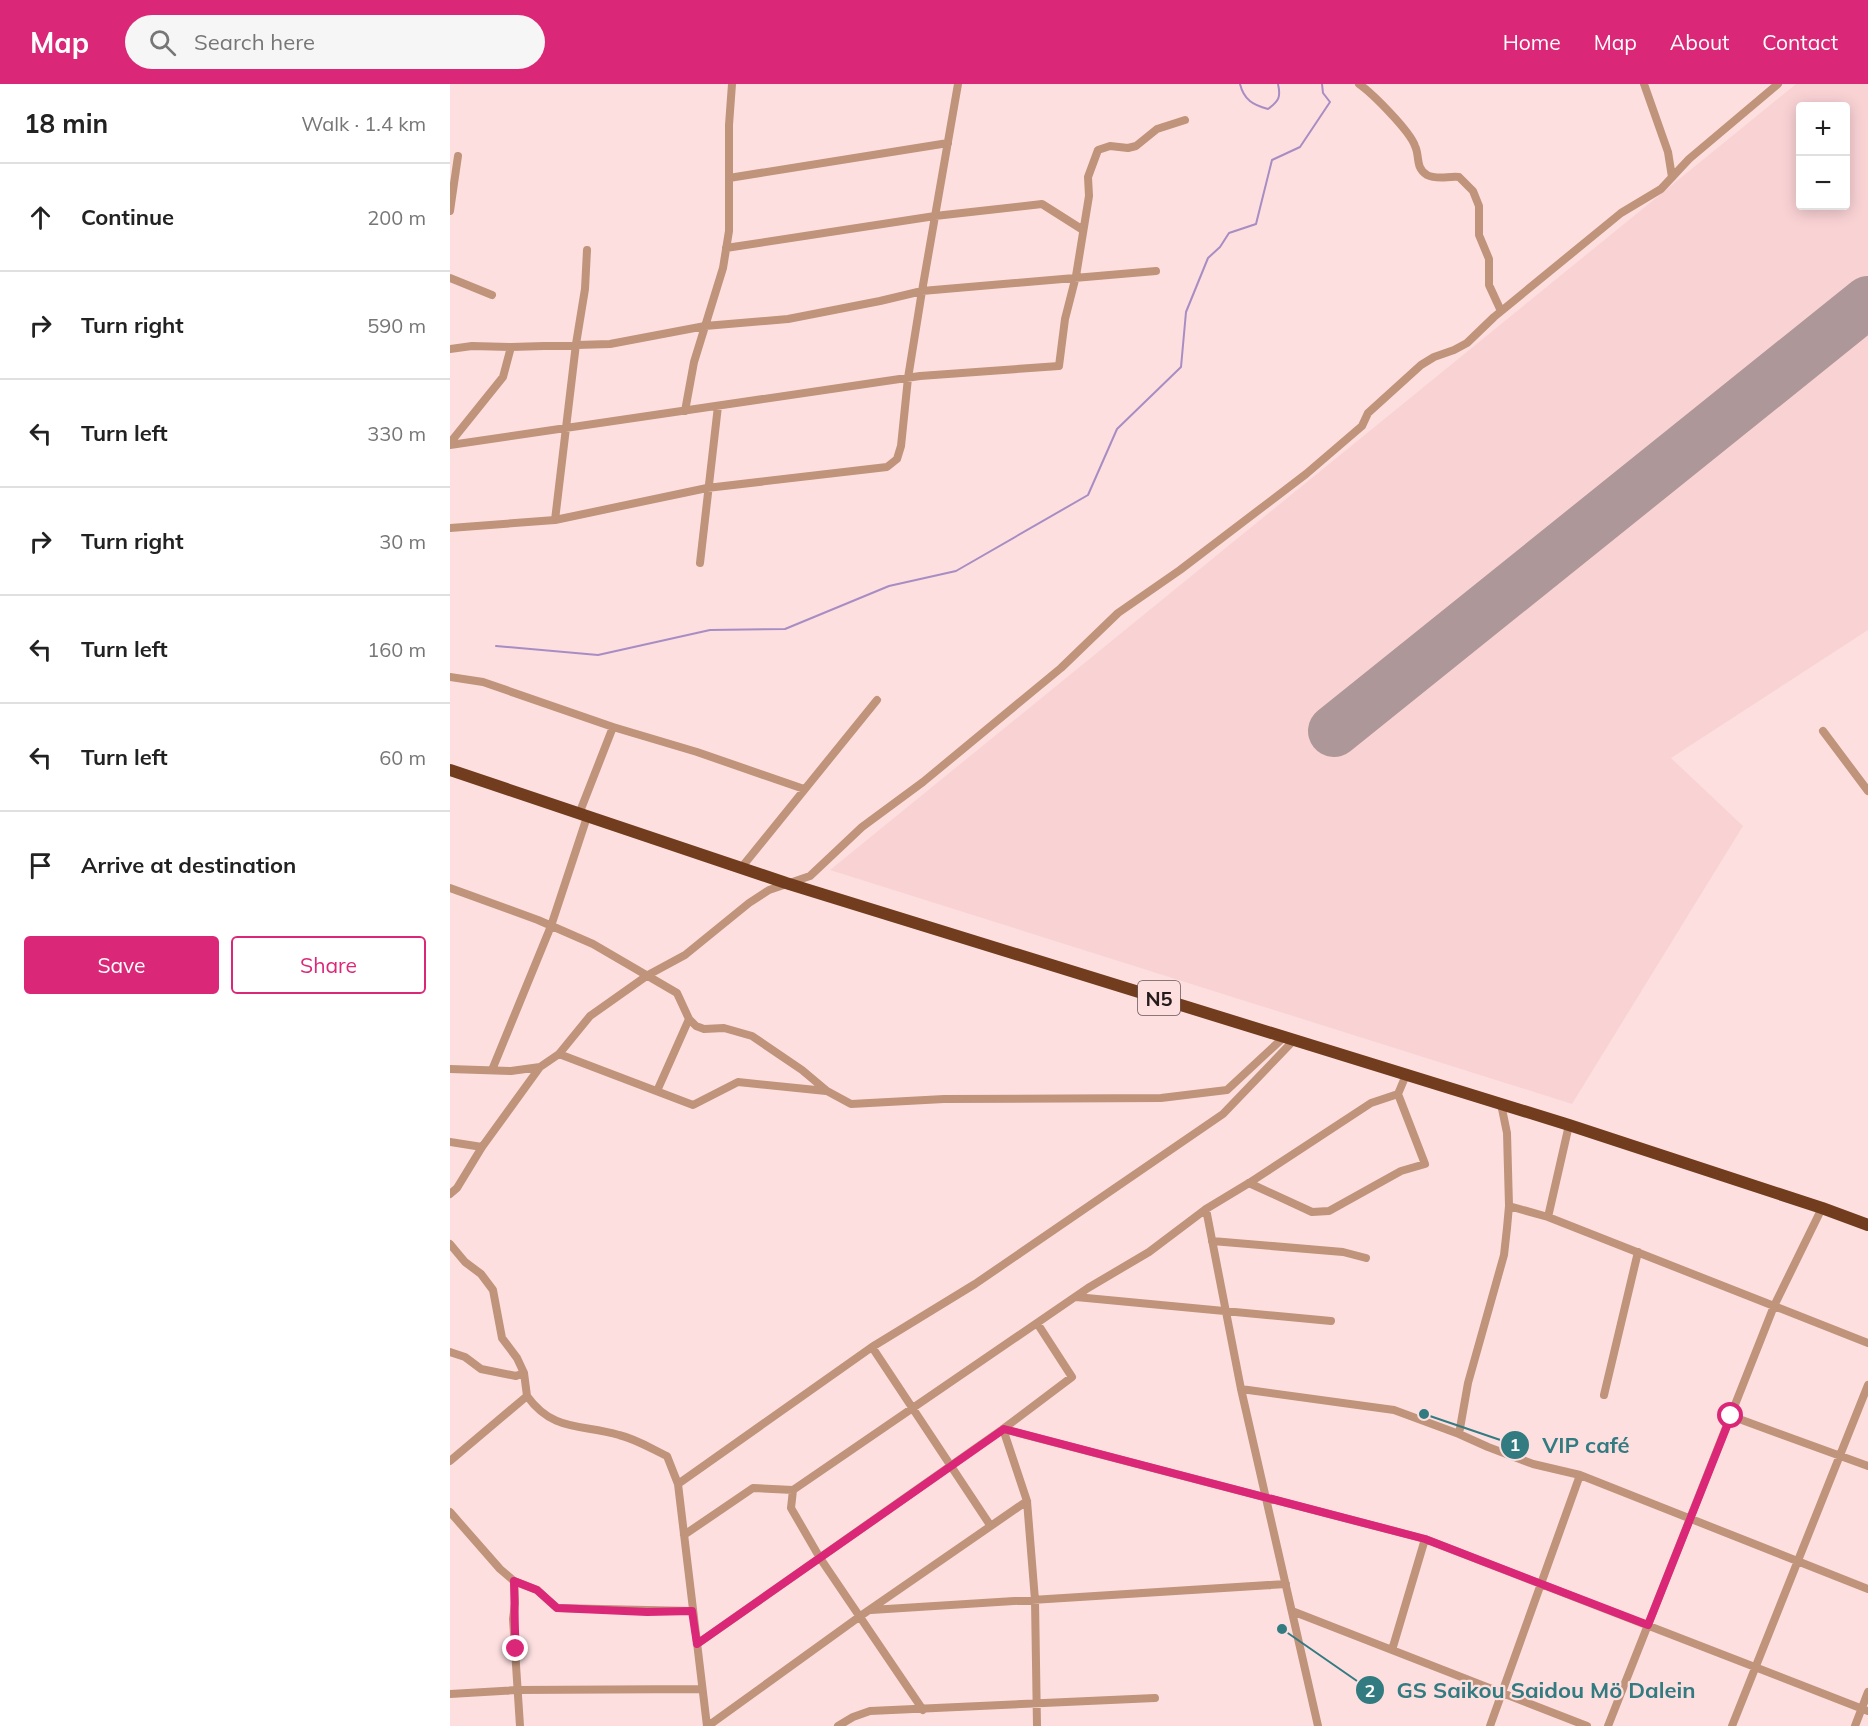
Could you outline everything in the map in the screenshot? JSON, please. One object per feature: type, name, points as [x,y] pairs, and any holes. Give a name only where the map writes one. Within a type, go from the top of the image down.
[{"type":"highway","name":"N5","points":[[450,770],[786,883],[1569,1125],[1868,1225]]},
{"type":"street","points":[[685,411],[694,362],[723,268],[729,231],[729,125],[732,84]]},
{"type":"street","points":[[450,528],[555,520],[708,488],[887,467],[897,459],[901,446],[908,378],[922,291],[958,84]]},
{"type":"street","points":[[1359,84],[1402,128],[1416,147],[1419,167],[1425,174],[1437,178],[1459,177],[1473,191],[1479,206],[1479,235],[1489,259],[1489,285],[1501,311]]},
{"type":"street","points":[[1644,84],[1668,152],[1672,177]]},
{"type":"street","points":[[450,1194],[458,1188],[482,1146],[540,1067],[559,1054],[590,1016],[648,975],[685,955],[749,903],[769,890],[810,876],[862,826],[923,782],[1061,668],[1118,613],[1180,570],[1306,474],[1362,426],[1368,413],[1421,365],[1467,343],[1501,311],[1621,213],[1661,189],[1689,159],[1778,84]]},
{"type":"street","points":[[450,444],[567,429],[908,378],[1059,366],[1065,319],[1076,276],[1089,196],[1088,177],[1098,150],[1110,146],[1128,148],[1136,146],[1157,129],[1185,120]]},
{"type":"street","points":[[729,178],[948,143]]},
{"type":"street","points":[[450,211],[458,156]]},
{"type":"street","points":[[726,248],[935,216],[1042,204],[1083,230]]},
{"type":"street","points":[[555,520],[576,344],[585,289],[587,250]]},
{"type":"street","points":[[450,350],[472,346],[610,344],[705,326],[788,319],[922,291],[1076,276],[1156,271]]},
{"type":"street","points":[[450,278],[492,295]]},
{"type":"street","points":[[450,444],[503,377],[511,347]]},
{"type":"street","points":[[700,563],[718,406]]},
{"type":"street","points":[[450,677],[483,682],[804,789]]},
{"type":"street","points":[[741,868],[878,700]]},
{"type":"street","points":[[492,1070],[551,926],[583,815],[613,727]]},
{"type":"street","points":[[1823,731],[1868,791]]},
{"type":"street","points":[[450,888],[593,944],[677,993],[689,1018],[696,1026],[704,1029],[724,1028],[752,1036],[802,1070],[827,1091],[851,1104],[944,1099],[1161,1098],[1227,1090],[1289,1039]]},
{"type":"street","points":[[657,1091],[689,1018]]},
{"type":"street","points":[[678,1484],[872,1347],[975,1284],[1223,1114],[1289,1039]]},
{"type":"street","points":[[559,1054],[693,1104],[738,1082],[827,1091]]},
{"type":"street","points":[[450,1068],[511,1071],[540,1067]]},
{"type":"street","points":[[1250,1183],[1312,1212],[1329,1211],[1401,1171],[1425,1164],[1398,1094],[1406,1075]]},
{"type":"street","points":[[684,1535],[753,1488],[794,1490],[1075,1297],[1149,1252],[1206,1209],[1371,1104],[1398,1094]]},
{"type":"street","points":[[1459,1434],[1474,1356],[1485,1328],[1504,1255],[1509,1206],[1507,1133],[1501,1104]]},
{"type":"street","points":[[1548,1217],[1569,1125]]},
{"type":"street","points":[[450,1142],[482,1146]]},
{"type":"street","points":[[1509,1206],[1548,1217],[1868,1343]]},
{"type":"street","points":[[1608,1726],[1774,1306],[1822,1208]]},
{"type":"street","points":[[1206,1209],[1241,1389],[1318,1726]]},
{"type":"street","points":[[1212,1241],[1343,1252],[1366,1258]]},
{"type":"street","points":[[450,1244],[465,1262],[481,1274],[493,1290],[502,1338],[517,1358],[524,1374],[527,1396],[546,1417],[558,1423],[622,1435],[667,1456],[678,1484],[708,1726],[859,1617],[1027,1501]]},
{"type":"street","points":[[1604,1395],[1638,1252]]},
{"type":"street","points":[[1075,1297],[1331,1321]]},
{"type":"street","points":[[697,1644],[1004,1429],[1072,1377],[1037,1323]]},
{"type":"street","points":[[872,1347],[990,1525]]},
{"type":"street","points":[[450,1352],[465,1357],[481,1369],[516,1376],[524,1374]]},
{"type":"street","points":[[1732,1726],[1868,1385]]},
{"type":"street","points":[[1241,1389],[1394,1410],[1533,1464],[1580,1475],[1868,1589]]},
{"type":"street","points":[[450,1461],[527,1396]]},
{"type":"street","points":[[1731,1416],[1868,1466]]},
{"type":"street","points":[[1004,1429],[1425,1539],[1865,1710]]},
{"type":"street","points":[[1004,1429],[1027,1501],[1035,1600],[1037,1726]]},
{"type":"street","points":[[1490,1726],[1580,1475]]},
{"type":"street","points":[[794,1490],[791,1508],[820,1558],[923,1710]]},
{"type":"street","points":[[450,1512],[500,1569],[514,1581],[537,1590],[557,1608],[647,1612],[692,1611]]},
{"type":"street","points":[[1392,1650],[1425,1539]]},
{"type":"street","points":[[514,1581],[513,1619],[517,1690],[522,1721],[520,1726]]},
{"type":"street","points":[[871,1610],[1286,1584]]},
{"type":"street","points":[[1292,1611],[1587,1726]]},
{"type":"street","points":[[450,1695],[517,1690],[702,1689]]},
{"type":"street","points":[[1856,1726],[1865,1710],[1868,1692]]},
{"type":"street","points":[[838,1726],[854,1722],[870,1711],[1155,1698]]},
{"type":"shaded area","points":[[1796,84],[1868,84],[1868,630],[1671,758],[1743,826],[1572,1104],[830,870]]},
{"type":"waterway","points":[[1240,84],[1250,101],[1268,109],[1275,104],[1278,98],[1278,84]]},
{"type":"waterway","points":[[496,646],[598,655],[710,630],[785,629],[889,586],[956,571],[1088,495],[1117,429],[1181,367],[1186,312],[1208,258],[1220,247],[1229,233],[1256,224],[1272,160],[1300,147],[1330,102],[1323,93],[1322,84]]},
{"type":"runway","points":[[1334,731],[1868,302]]},
{"type":"place","name":"VIP café","points":[[1424,1414]]},
{"type":"place","name":"GS Saikou Saidou Mö Dalein","points":[[1282,1629]]},
{"type":"route","points":[[516,1649],[513,1619],[514,1581],[537,1590],[557,1608],[647,1612],[692,1611],[697,1644],[1004,1429],[1425,1539],[1648,1625],[1731,1416]]}]
